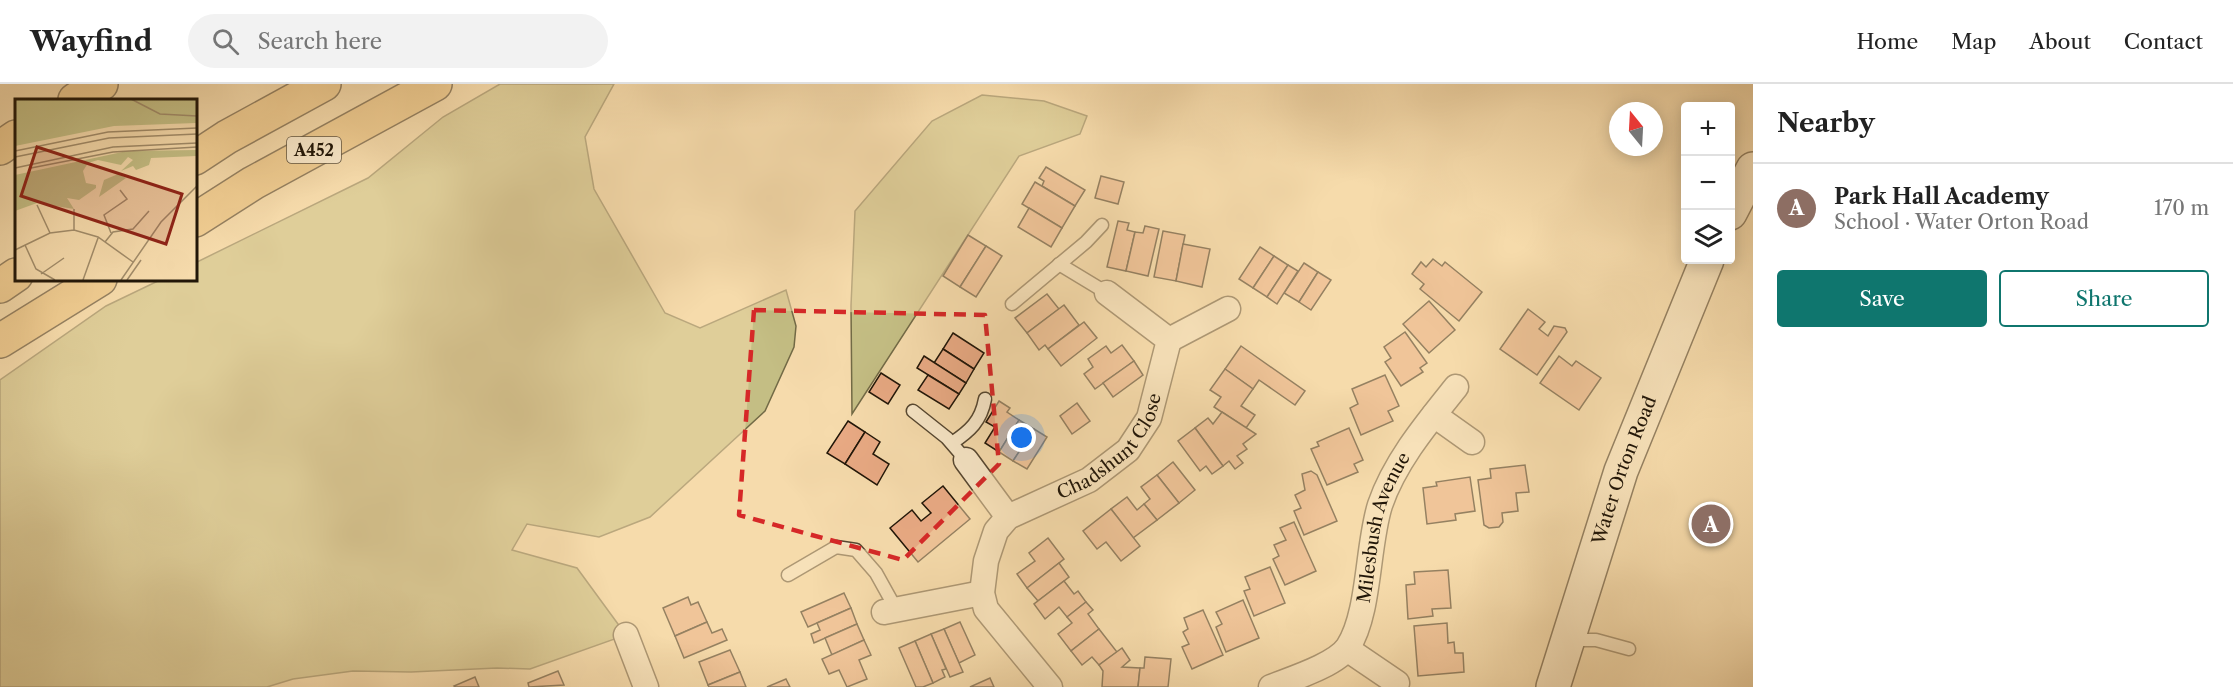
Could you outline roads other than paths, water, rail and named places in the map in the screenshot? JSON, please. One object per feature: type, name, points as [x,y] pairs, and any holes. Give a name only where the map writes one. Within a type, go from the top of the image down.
[{"type":"highway","points":[[77,99],[101,84]]},
{"type":"highway","points":[[196,157],[227,137],[324,84]]},
{"type":"highway","name":"A452","points":[[196,219],[254,183],[435,84]]},
{"type":"highway","points":[[0,148],[15,138]]},
{"type":"highway","points":[[0,286],[15,276]]},
{"type":"highway","points":[[0,341],[98,280]]},
{"type":"main road","points":[[1732,210],[1753,169]]},
{"type":"main road","name":"Water Orton Road","points":[[1553,687],[1621,471],[1705,264]]},
{"type":"street","points":[[1107,293],[1169,340],[1228,309]]},
{"type":"street","name":"Chadshunt Close","points":[[1008,517],[1089,480],[1128,450],[1149,418],[1169,340]]},
{"type":"street","name":"Milesbush Avenue","points":[[1347,649],[1358,621],[1381,504],[1412,444],[1456,387]]},
{"type":"street","points":[[1434,415],[1472,442]]},
{"type":"street","points":[[959,452],[1008,517],[996,531],[986,561],[982,592],[986,609],[1050,687]]},
{"type":"street","points":[[890,611],[982,592]]},
{"type":"street","points":[[626,635],[646,687]]},
{"type":"street","points":[[1271,687],[1324,665],[1347,649],[1396,683]]},
{"type":"lane","points":[[1012,304],[1102,225]]},
{"type":"lane","points":[[1059,264],[1107,293]]},
{"type":"lane","points":[[913,411],[959,452],[969,432],[982,416],[985,399]]},
{"type":"lane","points":[[788,575],[836,547],[856,550],[876,573],[890,611]]},
{"type":"lane","points":[[1567,640],[1596,640],[1629,649]]},
{"type":"place","name":"Park Hall Academy","points":[[1711,524]]}]
